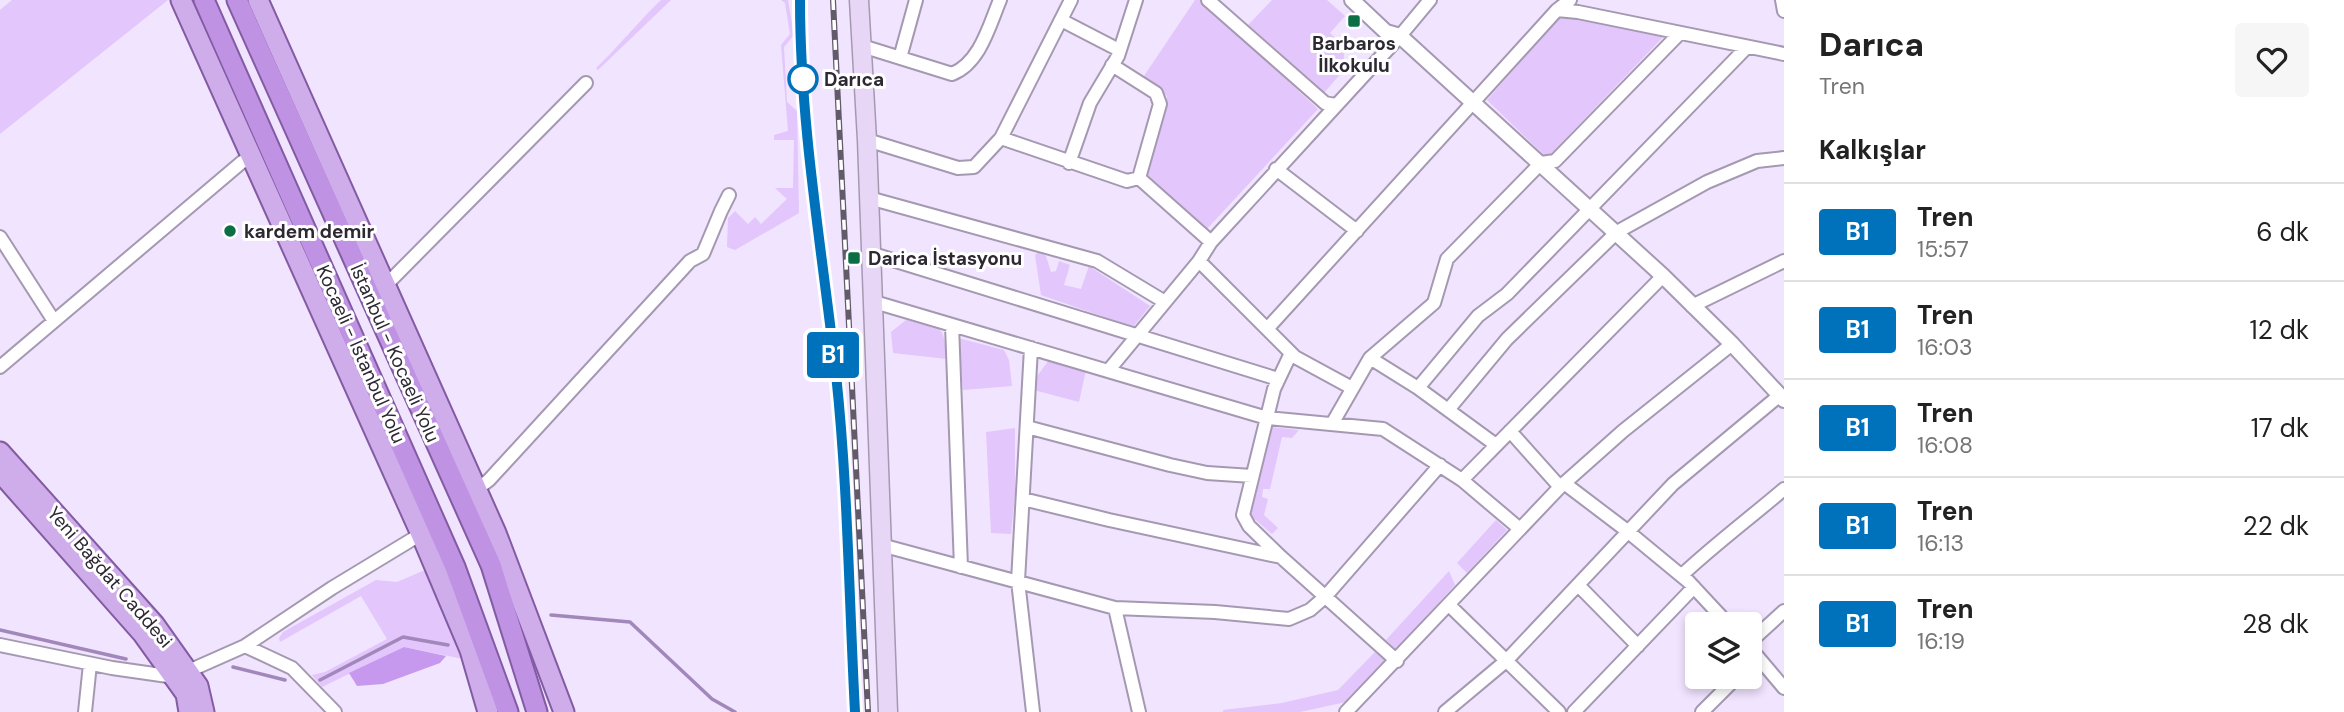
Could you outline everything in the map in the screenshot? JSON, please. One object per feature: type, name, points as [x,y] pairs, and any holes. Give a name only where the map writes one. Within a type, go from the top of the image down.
[{"type":"highway","name":"Kocaeli - İstanbul Yolu","points":[[204,0],[455,567],[508,712]]},
{"type":"highway","name":"İstanbul - Kocaeli Yolu","points":[[237,0],[491,565],[537,712]]},
{"type":"main road","points":[[181,0],[421,534],[470,650],[488,712]]},
{"type":"main road","points":[[258,0],[496,533],[564,712]]},
{"type":"main road","points":[[859,0],[867,140],[888,712]]},
{"type":"main road","name":"Yeni Bağdat Caddesi","points":[[0,452],[154,624],[181,674],[188,712]]},
{"type":"main road","name":"Yeni Bağdat Caddesi","points":[[0,472],[143,634],[181,674],[198,686],[204,712]]},
{"type":"street","points":[[900,58],[916,0]]},
{"type":"street","points":[[862,46],[952,75],[963,70],[976,56],[1000,0]]},
{"type":"street","points":[[867,140],[958,168],[974,167],[1001,138],[1071,0]]},
{"type":"street","points":[[1069,163],[1090,103],[1119,50],[1136,0]]},
{"type":"street","points":[[1208,0],[1325,103],[1335,105]]},
{"type":"street","points":[[1352,0],[1386,32],[1400,36],[1591,208],[1783,395],[1673,484],[1506,661],[1444,712]]},
{"type":"street","points":[[1108,371],[1199,261],[1211,242],[1430,0]]},
{"type":"street","points":[[1267,329],[1557,10],[1570,0]]},
{"type":"street","points":[[1782,0],[1784,12]]},
{"type":"street","points":[[1557,10],[1784,54]]},
{"type":"street","points":[[1061,20],[1119,50]]},
{"type":"street","points":[[1332,424],[1370,358],[1434,303],[1447,259],[1541,163],[1555,162],[1680,33]]},
{"type":"street","points":[[1418,388],[1478,316],[1507,293],[1747,47]]},
{"type":"street","points":[[1112,65],[1156,93],[1160,104],[1139,178]]},
{"type":"street","points":[[386,285],[586,83]]},
{"type":"street","points":[[1001,138],[1127,181],[1139,178]]},
{"type":"street","points":[[0,367],[242,162],[254,158]]},
{"type":"street","points":[[1448,410],[1507,339],[1617,232],[1707,182],[1757,161],[1784,158]]},
{"type":"street","points":[[1276,169],[1357,231]]},
{"type":"street","points":[[1139,178],[1211,242]]},
{"type":"street","points":[[477,489],[489,480],[690,261],[703,254],[729,195]]},
{"type":"street","points":[[869,198],[1097,261],[1165,302]]},
{"type":"street","points":[[0,237],[54,321]]},
{"type":"street","points":[[870,253],[1278,379]]},
{"type":"street","points":[[1199,261],[1291,353],[1352,388]]},
{"type":"street","points":[[1692,306],[1784,261]]},
{"type":"street","points":[[1462,480],[1663,276]]},
{"type":"street","points":[[871,301],[1267,418],[1383,429],[1462,480],[1520,530]]},
{"type":"street","points":[[952,325],[961,567]]},
{"type":"street","points":[[1346,712],[1562,485],[1623,430],[1732,344]]},
{"type":"street","points":[[1031,348],[1018,581],[1034,712]]},
{"type":"street","points":[[1291,353],[1278,379],[1243,515],[1249,526],[1281,557],[1397,660]]},
{"type":"street","points":[[1370,358],[1418,388],[1496,445]]},
{"type":"street","points":[[1027,427],[1170,465],[1252,476]]},
{"type":"street","points":[[1510,432],[1562,485],[1629,532],[1682,575],[1717,612]]},
{"type":"street","points":[[881,545],[1115,608],[1215,612],[1289,620],[1310,610],[1325,597],[1440,465]]},
{"type":"street","points":[[1682,575],[1716,543],[1736,530],[1784,489]]},
{"type":"street","points":[[1023,499],[1281,557]]},
{"type":"street","points":[[0,659],[2,646],[90,664],[181,674],[245,646],[332,588],[421,534]]},
{"type":"street","points":[[1578,585],[1638,646]]},
{"type":"street","points":[[1574,712],[1694,587]]},
{"type":"street","points":[[1449,605],[1559,712]]},
{"type":"street","points":[[1115,608],[1139,712]]},
{"type":"street","points":[[1762,631],[1784,611]]},
{"type":"street","points":[[245,646],[292,668],[335,712]]},
{"type":"street","points":[[85,712],[90,664]]},
{"type":"street","points":[[1762,666],[1784,688]]},
{"type":"street","points":[[1702,712],[1725,689]]},
{"type":"shaded area","points":[[12,0],[168,0],[0,134],[0,10]]},
{"type":"shaded area","points":[[661,0],[671,0],[598,70],[596,68]]},
{"type":"shaded area","points":[[781,0],[788,0],[794,35],[784,47],[787,102],[797,111],[799,213],[735,250],[727,247],[728,218],[735,211],[748,224],[755,217],[761,224],[787,199],[775,188],[793,188],[794,140],[774,140],[774,135],[788,131],[781,45],[790,34],[785,3]]},
{"type":"shaded area","points":[[1195,0],[1201,0],[1318,109],[1206,230],[1147,176],[1167,96],[1144,76]]},
{"type":"shaded area","points":[[1272,0],[1327,0],[1345,16],[1330,33],[1345,47],[1342,72],[1324,93],[1248,25]]},
{"type":"shaded area","points":[[1560,16],[1664,36],[1547,158],[1487,100]]},
{"type":"shaded area","points":[[1039,252],[1046,256],[1051,272],[1056,271],[1059,261],[1070,265],[1064,285],[1081,289],[1089,266],[1150,306],[1133,327],[1041,295],[1035,255]]},
{"type":"shaded area","points":[[906,320],[938,328],[944,338],[947,359],[893,353],[891,332]]},
{"type":"shaded area","points":[[958,338],[1004,350],[1009,360],[1012,386],[963,390]]},
{"type":"shaded area","points":[[1049,360],[1086,370],[1079,402],[1034,390],[1035,379]]},
{"type":"shaded area","points":[[1271,427],[1299,430],[1292,438],[1282,437],[1270,489],[1263,489],[1262,497],[1268,499],[1264,515],[1278,528],[1272,534],[1251,516]]},
{"type":"shaded area","points":[[1015,428],[1015,494],[1011,534],[991,533],[986,432]]},
{"type":"shaded area","points":[[1496,520],[1507,530],[1467,573],[1457,563]]},
{"type":"shaded area","points":[[425,570],[463,659],[404,647],[322,687],[312,675],[325,672],[387,639],[361,596],[280,642],[279,638],[283,632],[376,580],[397,582]]},
{"type":"shaded area","points":[[1449,571],[1455,585],[1396,649],[1386,640]]},
{"type":"shaded area","points":[[404,647],[446,656],[440,663],[383,684],[357,686],[349,673]]},
{"type":"shaded area","points":[[1375,652],[1386,661],[1346,702],[1300,712],[1223,712],[1282,703],[1338,690]]},
{"type":"waterway","points":[[551,615],[630,622],[712,699],[735,712]]},
{"type":"waterway","points":[[0,630],[126,659]]},
{"type":"waterway","points":[[320,680],[403,637],[448,645]]},
{"type":"waterway","points":[[233,667],[285,680]]},
{"type":"railway","points":[[800,0],[808,141],[840,416],[855,712]]},
{"type":"railway","points":[[833,0],[868,712]]},
{"type":"train","name":"B1","points":[[800,0],[800,34],[812,185],[836,376],[855,712]]},
{"type":"place","name":"Barbaros İlkokulu","points":[[1354,21]]},
{"type":"place","name":"Darıca","points":[[803,79]]},
{"type":"place","name":"kardem demir","points":[[230,231]]},
{"type":"place","name":"Darica İstasyonu","points":[[854,258]]}]
